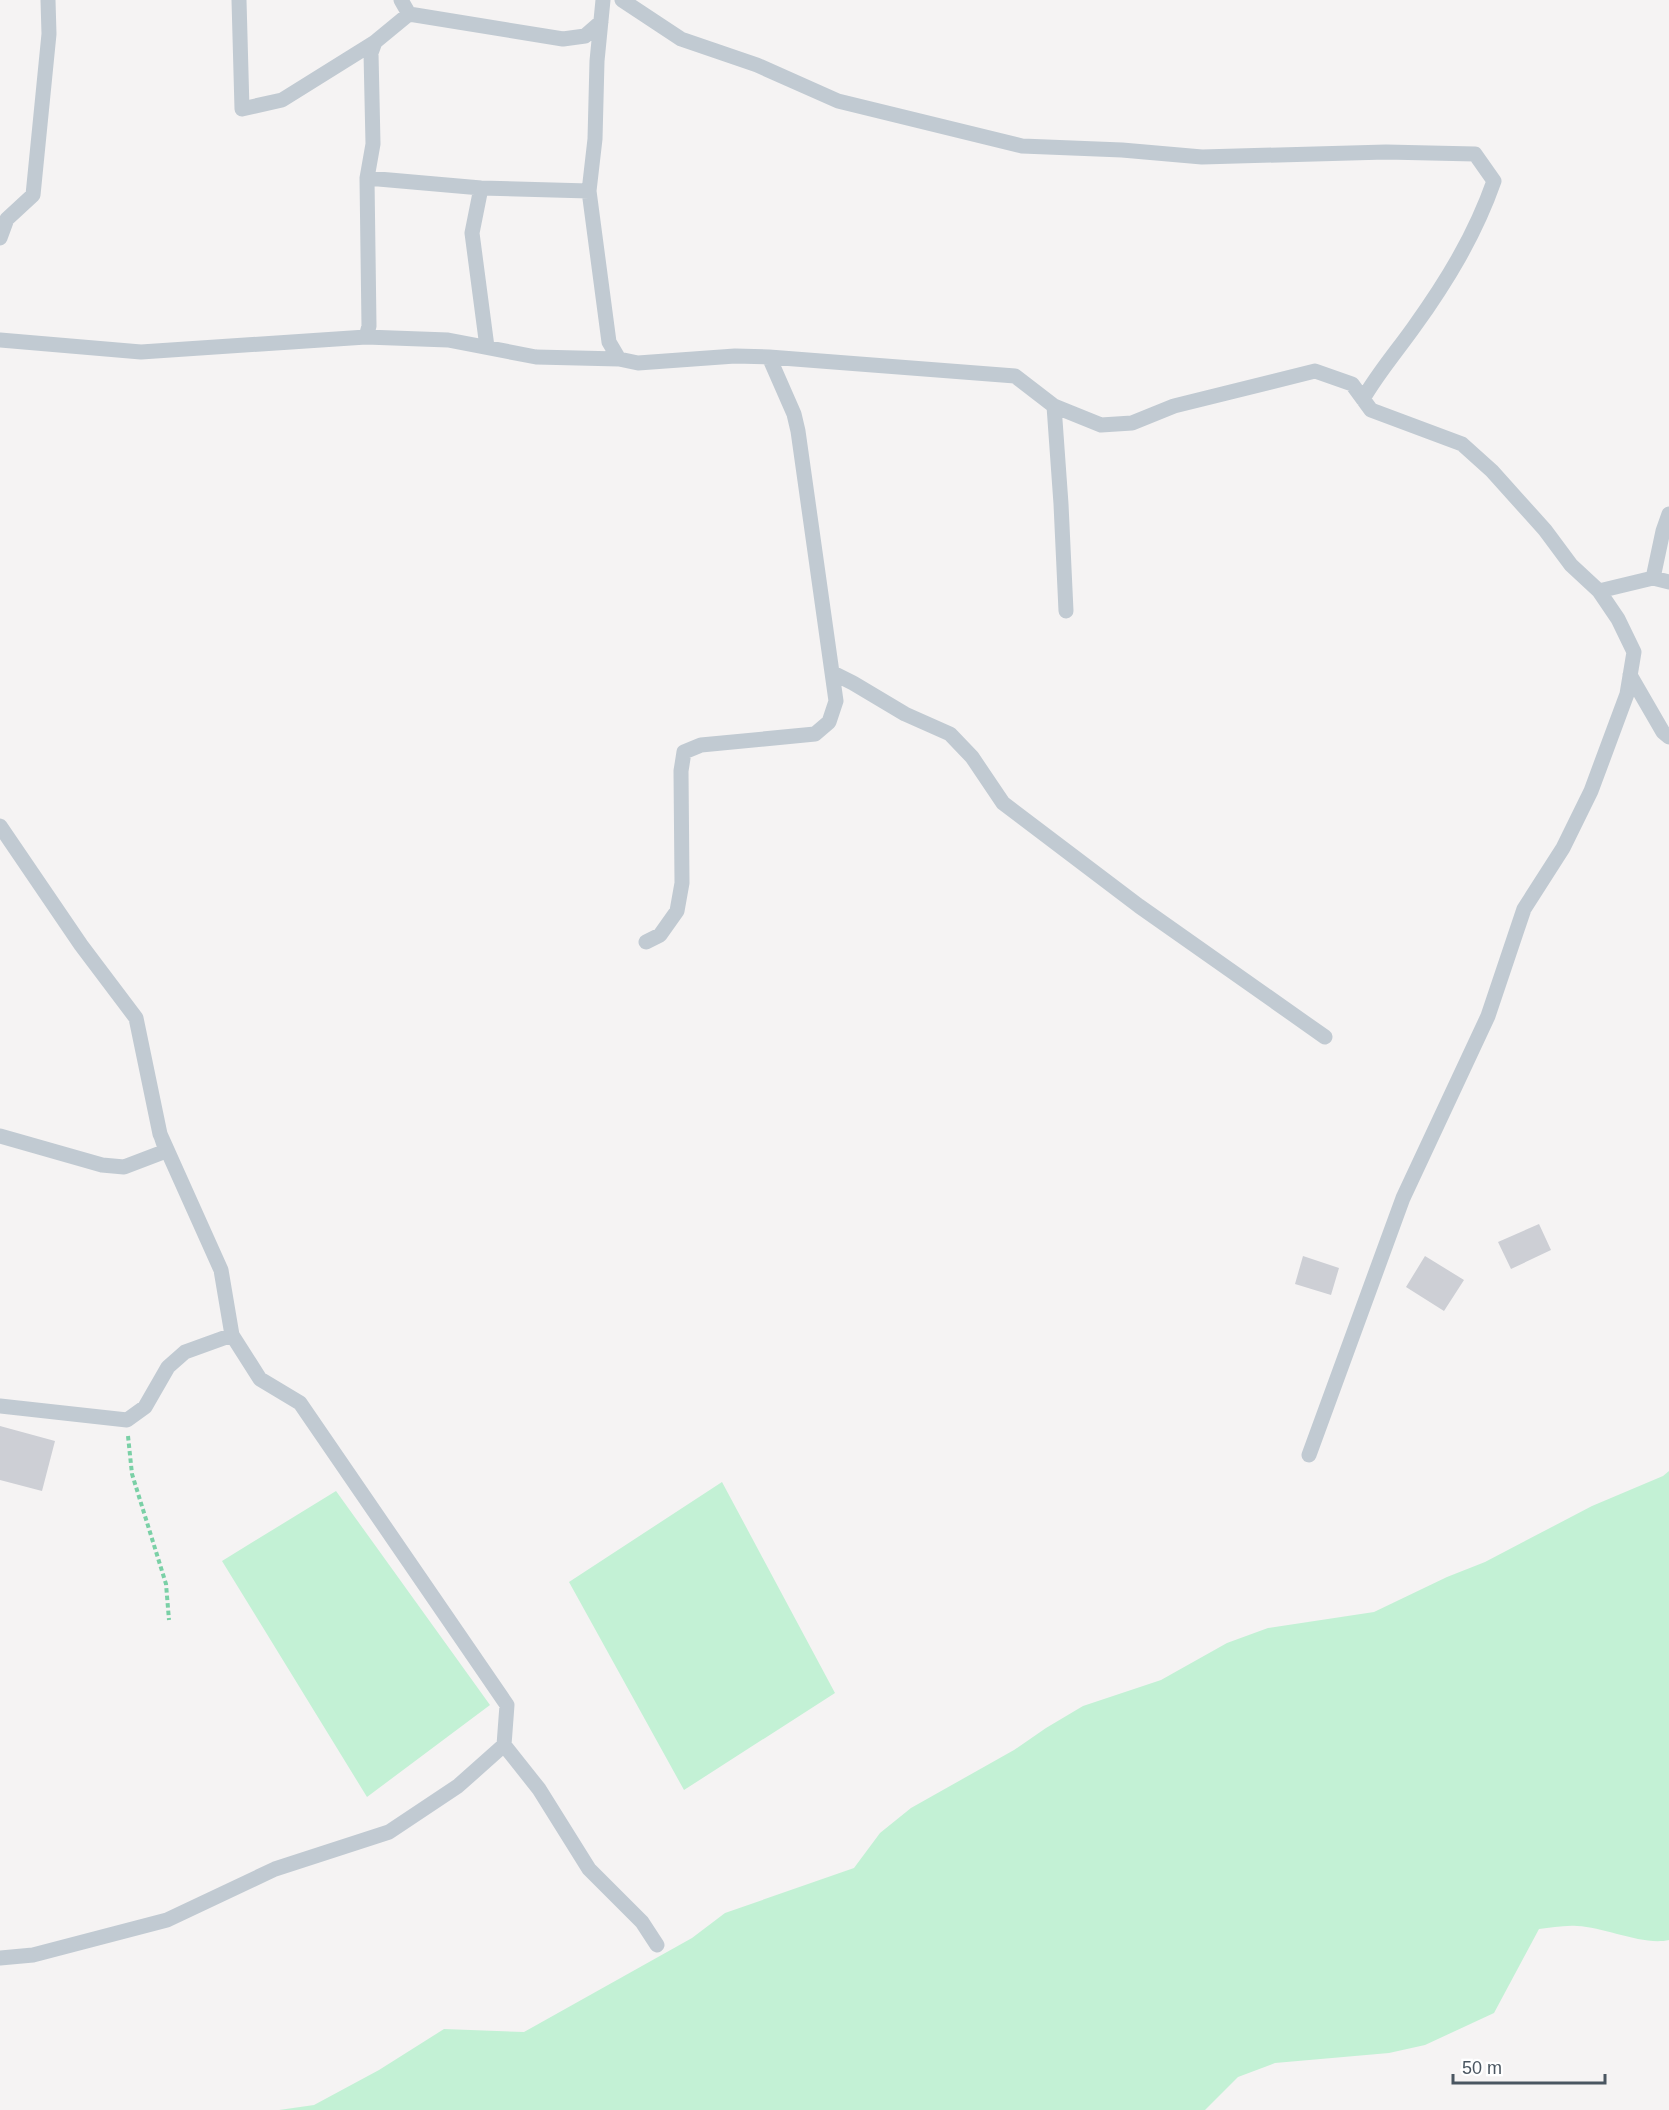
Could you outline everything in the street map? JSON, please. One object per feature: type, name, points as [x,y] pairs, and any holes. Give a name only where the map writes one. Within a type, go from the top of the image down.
[{"type":"street","points":[[0,237],[7,219],[33,195],[49,34],[48,0]]},
{"type":"street","points":[[239,0],[242,109],[282,100],[375,42],[409,14],[563,39],[585,36],[601,22]]},
{"type":"street","points":[[401,0],[409,14]]},
{"type":"street","points":[[603,0],[595,95],[595,139],[589,191],[609,342],[620,359]]},
{"type":"street","points":[[622,0],[681,39],[757,64],[838,101],[1022,146],[1122,150],[1202,157],[1386,152],[1475,154],[1494,182],[1482,216],[1458,261],[1414,327],[1378,373],[1363,399]]},
{"type":"street","points":[[366,337],[369,326],[367,178],[373,144],[371,53],[375,42]]},
{"type":"street","points":[[367,178],[481,188],[589,191]]},
{"type":"street","points":[[481,188],[472,233],[488,347]]},
{"type":"street","points":[[4,337],[141,352],[366,337],[448,340],[536,357],[620,359],[638,363],[735,356],[770,357],[1015,376],[1054,406],[1101,425],[1132,423],[1174,406],[1315,371],[1352,384],[1371,410],[1462,444],[1522,503],[1571,565],[1599,591],[1618,619],[1634,652],[1627,694],[1591,791],[1563,848],[1524,909],[1488,1016],[1403,1198],[1309,1455]]},
{"type":"street","points":[[646,942],[660,935],[676,911],[682,883],[681,771],[684,752],[701,745],[815,734],[829,722],[836,701],[798,431],[794,414],[770,357]]},
{"type":"street","points":[[1054,406],[1066,611]]},
{"type":"street","points":[[1653,578],[1669,514]]},
{"type":"street","points":[[1599,591],[1653,578],[1669,582]]},
{"type":"street","points":[[833,673],[853,682],[905,714],[950,734],[972,757],[1003,802],[1139,906],[1325,1037]]},
{"type":"street","points":[[1630,675],[1663,732],[1669,737]]},
{"type":"street","points":[[0,826],[81,945],[136,1018],[165,1151],[124,1167],[102,1165],[0,1136]]},
{"type":"street","points":[[160,1134],[221,1270],[232,1335],[260,1379],[300,1403],[507,1705],[504,1745],[539,1789],[589,1869],[642,1922],[657,1945]]},
{"type":"street","points":[[0,1406],[127,1420],[146,1407],[168,1367],[185,1352],[232,1335]]},
{"type":"street","points":[[0,1958],[33,1955],[167,1920],[275,1869],[389,1832],[458,1785],[504,1745]]},
{"type":"path","points":[[127,1420],[132,1474],[166,1584],[169,1620]]},
{"type":"green space","points":[[1669,1471],[1669,1940],[1648,1940],[1577,1926],[1539,1929],[1494,2013],[1425,2045],[1389,2053],[1275,2063],[1238,2077],[1205,2110],[279,2110],[314,2105],[379,2070],[444,2029],[524,2032],[692,1938],[725,1913],[854,1868],[880,1833],[911,1808],[1014,1750],[1083,1706],[1161,1680],[1227,1643],[1268,1628],[1374,1612],[1447,1577],[1485,1562],[1592,1506],[1663,1476]]},
{"type":"green space","points":[[722,1482],[835,1693],[684,1790],[569,1582]]},
{"type":"green space","points":[[336,1491],[490,1705],[367,1797],[222,1561]]},
{"type":"building","points":[[1539,1224],[1551,1250],[1511,1269],[1498,1242]]},
{"type":"building","points":[[1303,1256],[1339,1268],[1331,1295],[1295,1284]]},
{"type":"building","points":[[1425,1256],[1464,1280],[1444,1311],[1406,1287]]},
{"type":"building","points":[[0,1426],[55,1441],[42,1491],[0,1480]]}]
